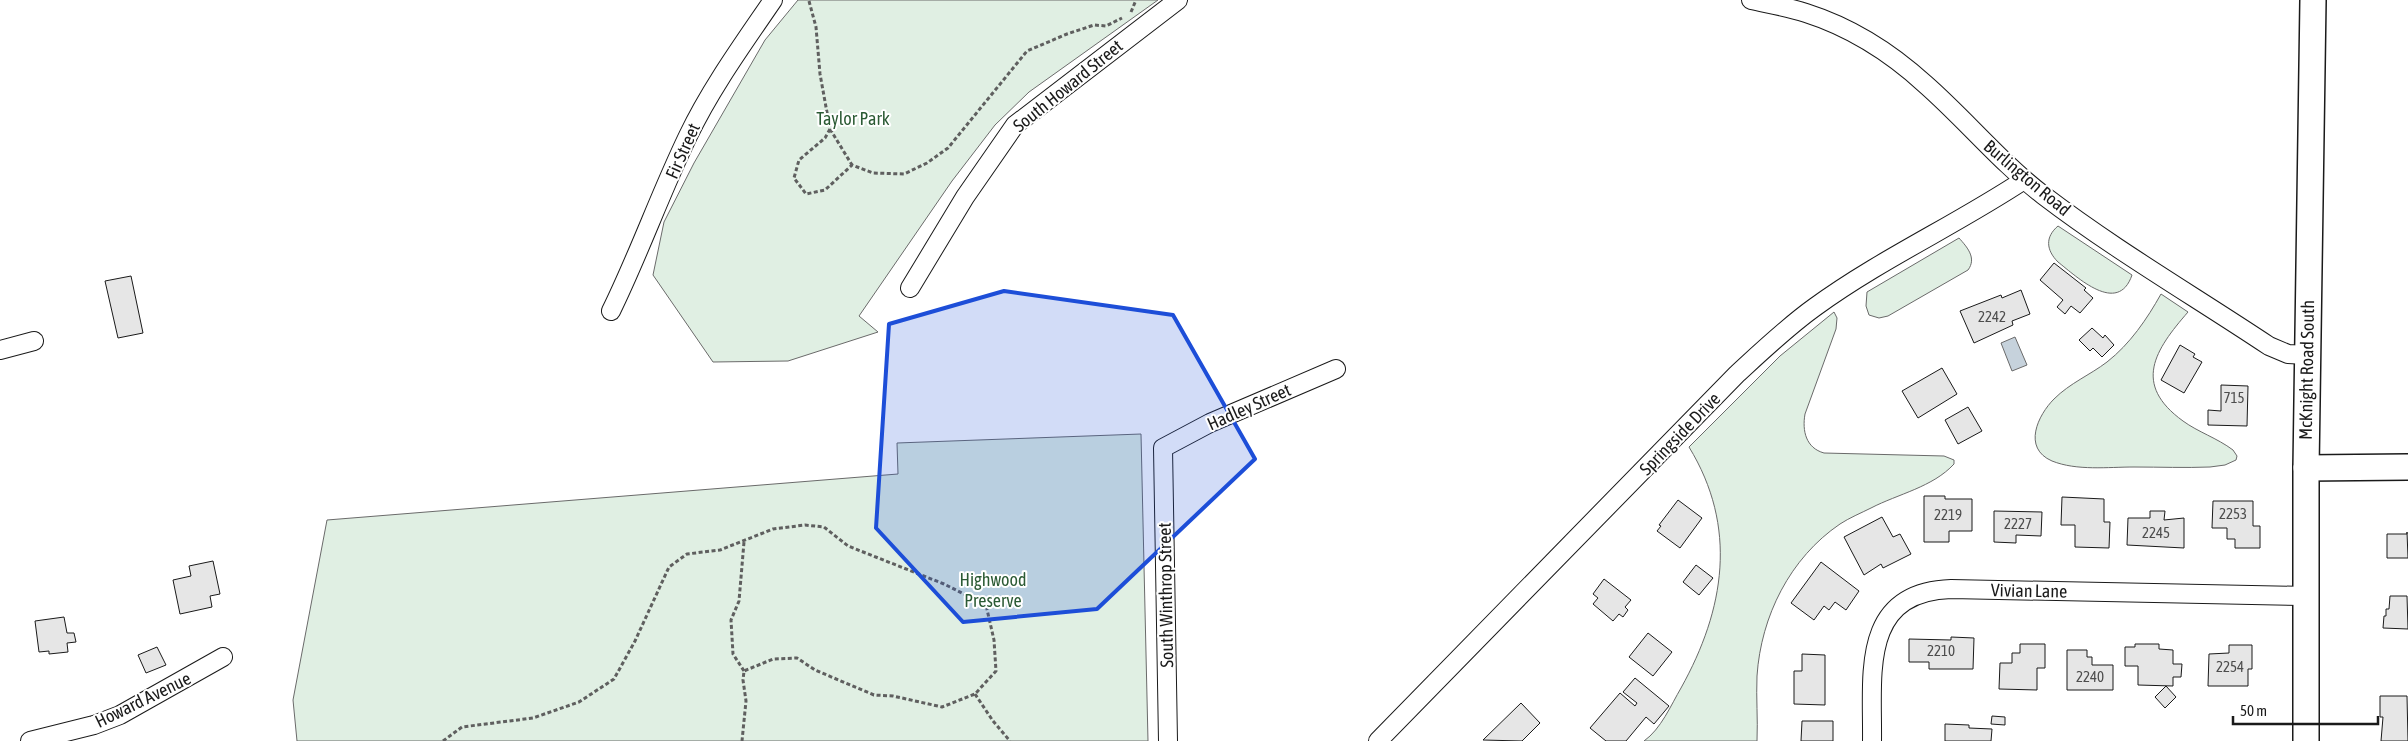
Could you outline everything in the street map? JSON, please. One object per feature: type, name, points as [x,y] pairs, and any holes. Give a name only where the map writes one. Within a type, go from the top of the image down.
[{"type":"street","name":"Fir Street","points":[[611,311],[632,268],[688,136],[709,96],[773,0]]},
{"type":"street","name":"South Howard Street","points":[[910,288],[964,197],[1015,125],[1178,0]]},
{"type":"street","name":"Burlington Road","points":[[1751,0],[1806,12],[1838,25],[1876,46],[1926,84],[2024,180],[2073,216],[2269,346],[2288,354],[2307,355]]},
{"type":"street","name":"McKnight Road South","points":[[2306,741],[2307,355],[2314,0]]},
{"type":"street","name":"Springside Drive","points":[[1378,741],[1737,374],[1788,328],[1815,307],[1864,275],[2024,180]]},
{"type":"street","points":[[0,350],[34,341]]},
{"type":"street","name":"Hadley Street","points":[[1163,448],[1210,423],[1336,369]]},
{"type":"street","name":"South Winthrop Street","points":[[1163,448],[1168,741]]},
{"type":"street","points":[[2306,468],[2408,467]]},
{"type":"street","name":"Vivian Lane","points":[[1872,741],[1873,660],[1878,636],[1883,625],[1896,610],[1911,598],[1924,593],[1951,589],[2305,596]]},
{"type":"street","name":"Howard Avenue","points":[[30,741],[94,725],[120,715],[223,658]]},
{"type":"path","points":[[809,1],[816,27],[820,74],[830,128],[852,165],[873,173],[904,174],[927,163],[948,148],[1027,51],[1094,25],[1106,26],[1131,14],[1136,0]]},
{"type":"path","points":[[830,128],[825,138],[799,160],[794,178],[806,194],[825,190],[852,165]]},
{"type":"path","points":[[443,741],[462,727],[533,718],[579,702],[614,679],[635,641],[669,567],[687,554],[720,550],[773,529],[805,525],[824,527],[848,546],[944,584],[986,605],[994,640],[996,671],[975,694],[942,707],[893,696],[874,695],[815,670],[797,658],[773,659],[744,671]]},
{"type":"path","points":[[742,741],[746,701],[743,680],[744,671],[733,654],[731,620],[738,601],[744,542]]},
{"type":"path","points":[[975,694],[993,721],[1010,741]]},
{"type":"highlighted area","points":[[1004,291],[1173,315],[1255,459],[1097,609],[963,622],[876,528],[889,324]]},
{"type":"green space","name":"Taylor Park","points":[[798,0],[1158,0],[1029,92],[995,125],[952,181],[859,316],[878,332],[788,361],[713,362],[653,275],[664,222],[694,163],[765,40]]},
{"type":"green space","points":[[2058,226],[2132,275],[2126,287],[2117,292],[2107,293],[2097,290],[2086,284],[2058,262],[2049,248],[2049,239]]},
{"type":"green space","points":[[1959,238],[1970,253],[1972,261],[1968,270],[1888,316],[1879,318],[1869,315],[1866,306],[1867,292]]},
{"type":"green space","points":[[2161,294],[2188,312],[2158,353],[2153,380],[2158,394],[2167,407],[2183,421],[2233,450],[2237,456],[2236,460],[2225,465],[2210,467],[2093,468],[2062,464],[2052,461],[2043,455],[2037,448],[2035,440],[2038,422],[2048,406],[2067,388],[2115,355],[2144,322]]},
{"type":"green space","points":[[1834,312],[1837,318],[1836,329],[1805,414],[1804,427],[1809,443],[1818,451],[1824,453],[1944,456],[1954,460],[1954,464],[1936,479],[1881,503],[1840,524],[1806,554],[1793,571],[1781,590],[1772,611],[1760,654],[1757,676],[1757,741],[1644,741],[1656,730],[1681,688],[1708,628],[1716,598],[1720,568],[1720,538],[1715,507],[1705,477],[1689,447],[1780,356]]},
{"type":"green space","name":"Highwood Preserve","points":[[1141,434],[1148,741],[297,741],[293,700],[327,520],[898,474],[897,443]]},
{"type":"shaded area","points":[[2015,337],[2027,365],[2012,371],[2001,343]]},
{"type":"building","points":[[2054,263],[2086,288],[2084,290],[2093,298],[2080,313],[2071,306],[2065,314],[2057,307],[2063,300],[2040,280]]},
{"type":"building","points":[[131,276],[143,333],[118,338],[105,281]]},
{"type":"building","points":[[2021,290],[2030,314],[2012,321],[2013,325],[1974,343],[1960,311],[2001,295],[2002,298]]},
{"type":"building","points":[[2092,328],[2103,338],[2105,335],[2114,345],[2102,357],[2093,348],[2090,351],[2079,340]]},
{"type":"building","points":[[2180,345],[2195,354],[2193,357],[2202,362],[2184,393],[2161,380]]},
{"type":"building","points":[[1942,368],[1957,394],[1918,418],[1902,391]]},
{"type":"building","points":[[2221,385],[2248,386],[2247,426],[2208,425],[2208,410],[2221,411]]},
{"type":"building","points":[[1968,407],[1982,431],[1958,444],[1945,420]]},
{"type":"building","points":[[1924,496],[1945,496],[1945,499],[1972,499],[1972,531],[1949,531],[1949,542],[1924,542]]},
{"type":"building","points":[[2062,497],[2104,499],[2104,522],[2110,522],[2109,548],[2075,547],[2075,525],[2061,525]]},
{"type":"building","points":[[1678,500],[1702,518],[1680,548],[1657,531],[1661,526],[1659,525]]},
{"type":"building","points":[[2213,501],[2253,501],[2253,526],[2260,526],[2260,548],[2235,548],[2235,539],[2227,539],[2227,528],[2212,528]]},
{"type":"building","points":[[1994,511],[2042,512],[2041,536],[2016,535],[2016,543],[1994,542]]},
{"type":"building","points":[[2150,511],[2165,511],[2164,520],[2184,518],[2184,548],[2127,545],[2128,518],[2150,518]]},
{"type":"building","points":[[1882,517],[1893,537],[1900,534],[1911,554],[1883,568],[1881,564],[1864,575],[1844,537]]},
{"type":"building","points":[[2407,532],[2408,558],[2387,558],[2387,534],[2407,534]]},
{"type":"building","points":[[213,561],[220,594],[210,596],[212,607],[180,614],[173,580],[191,576],[189,566]]},
{"type":"building","points":[[1821,562],[1859,591],[1846,610],[1835,602],[1829,610],[1824,606],[1814,620],[1791,603]]},
{"type":"building","points":[[1696,565],[1713,578],[1699,595],[1683,582]]},
{"type":"building","points":[[1604,579],[1631,600],[1625,607],[1628,610],[1623,617],[1619,614],[1613,621],[1593,604],[1598,598],[1593,594]]},
{"type":"building","points":[[2390,596],[2407,596],[2408,629],[2383,628],[2386,609],[2389,609]]},
{"type":"building","points":[[64,617],[67,633],[74,633],[76,642],[67,643],[68,652],[49,654],[49,651],[39,652],[35,621]]},
{"type":"building","points":[[1648,633],[1672,652],[1653,676],[1629,657]]},
{"type":"building","points":[[1951,637],[1974,638],[1973,669],[1929,669],[1929,662],[1909,662],[1909,639],[1951,640]]},
{"type":"building","points":[[2020,644],[2045,644],[2045,668],[2037,668],[2037,690],[1999,689],[2000,663],[2012,663],[2012,653],[2020,653]]},
{"type":"building","points":[[2135,644],[2159,644],[2159,649],[2173,650],[2173,664],[2182,664],[2181,677],[2173,677],[2173,686],[2138,685],[2138,666],[2125,666],[2125,647],[2135,647]]},
{"type":"building","points":[[2229,645],[2252,645],[2252,669],[2248,669],[2248,686],[2208,686],[2209,654],[2229,653]]},
{"type":"building","points":[[157,647],[166,665],[146,673],[138,655]]},
{"type":"building","points":[[2067,650],[2087,650],[2087,657],[2092,657],[2092,665],[2113,665],[2113,690],[2067,690]]},
{"type":"building","points":[[1802,654],[1825,655],[1825,705],[1794,704],[1794,671],[1802,671]]},
{"type":"building","points":[[1635,678],[1669,706],[1654,724],[1646,717],[1626,741],[1606,741],[1590,728],[1620,693],[1635,706],[1637,703],[1623,692]]},
{"type":"building","points":[[2166,686],[2176,697],[2165,708],[2155,697]]},
{"type":"building","points":[[2380,696],[2407,696],[2408,741],[2381,741],[2383,717],[2380,717]]},
{"type":"building","points":[[1521,703],[1540,723],[1522,741],[1483,740]]},
{"type":"building","points":[[1992,716],[2005,717],[2005,725],[1991,724]]},
{"type":"building","points":[[1802,721],[1833,721],[1833,741],[1801,741]]},
{"type":"building","points":[[1945,724],[1969,725],[1969,728],[1992,729],[1991,741],[1945,741]]}]
